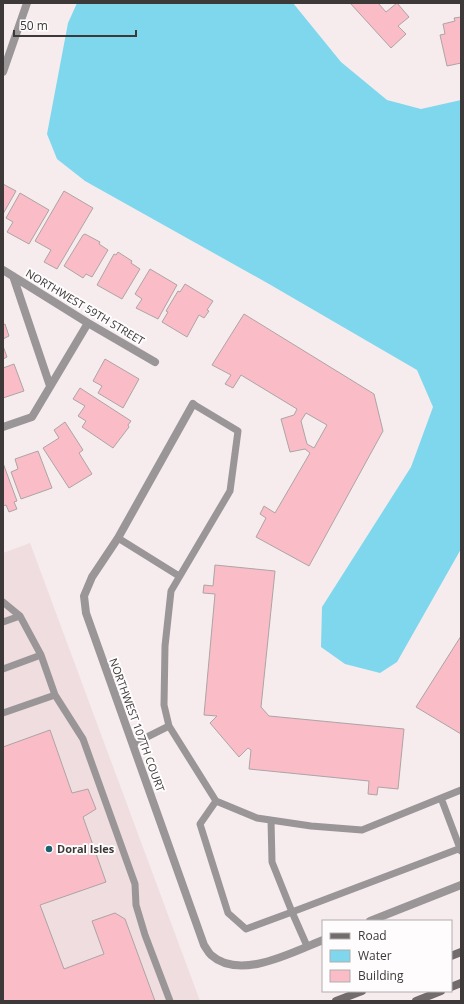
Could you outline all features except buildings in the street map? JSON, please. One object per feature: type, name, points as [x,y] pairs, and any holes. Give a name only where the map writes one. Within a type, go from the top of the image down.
[{"type":"main road","points":[[336,1001],[359,992]]},
{"type":"main road","points":[[416,1001],[438,992]]},
{"type":"street","points":[[3,72],[27,3]]},
{"type":"street","name":"NORTHWEST 59TH STREET","points":[[3,270],[88,323],[155,362]]},
{"type":"street","points":[[13,276],[50,386]]},
{"type":"street","points":[[3,427],[32,417],[88,323]]},
{"type":"street","name":"NORTHWEST 107TH COURT","points":[[193,404],[118,538],[92,577],[84,596],[86,613],[204,945],[212,955],[227,963],[248,966],[270,961],[322,940]]},
{"type":"street","points":[[373,920],[461,885]]},
{"type":"lane","points":[[193,404],[238,431],[230,491],[171,591],[165,646],[164,705],[169,726],[216,801],[257,818],[311,826],[362,830],[461,790]]},
{"type":"lane","points":[[118,538],[179,576]]},
{"type":"lane","points":[[3,602],[20,616],[41,656],[55,695],[83,739],[135,884],[136,905],[170,1001]]},
{"type":"lane","points":[[3,622],[20,616]]},
{"type":"lane","points":[[3,669],[41,656]]},
{"type":"lane","points":[[3,713],[55,695]]},
{"type":"lane","points":[[133,744],[169,726]]},
{"type":"lane","points":[[216,801],[200,824],[228,913],[246,929],[461,849],[441,798]]},
{"type":"lane","points":[[271,820],[272,862],[307,946]]},
{"type":"shaded area","points":[[30,543],[200,1001],[3,1001],[3,553]]},
{"type":"water","points":[[77,3],[293,3],[341,62],[387,100],[421,109],[461,100],[461,549],[397,662],[380,673],[345,664],[321,647],[322,607],[411,467],[433,407],[417,370],[269,284],[85,181],[57,159],[47,134],[68,23]]},
{"type":"place","name":"Doral Isles","points":[[49,849]]}]
